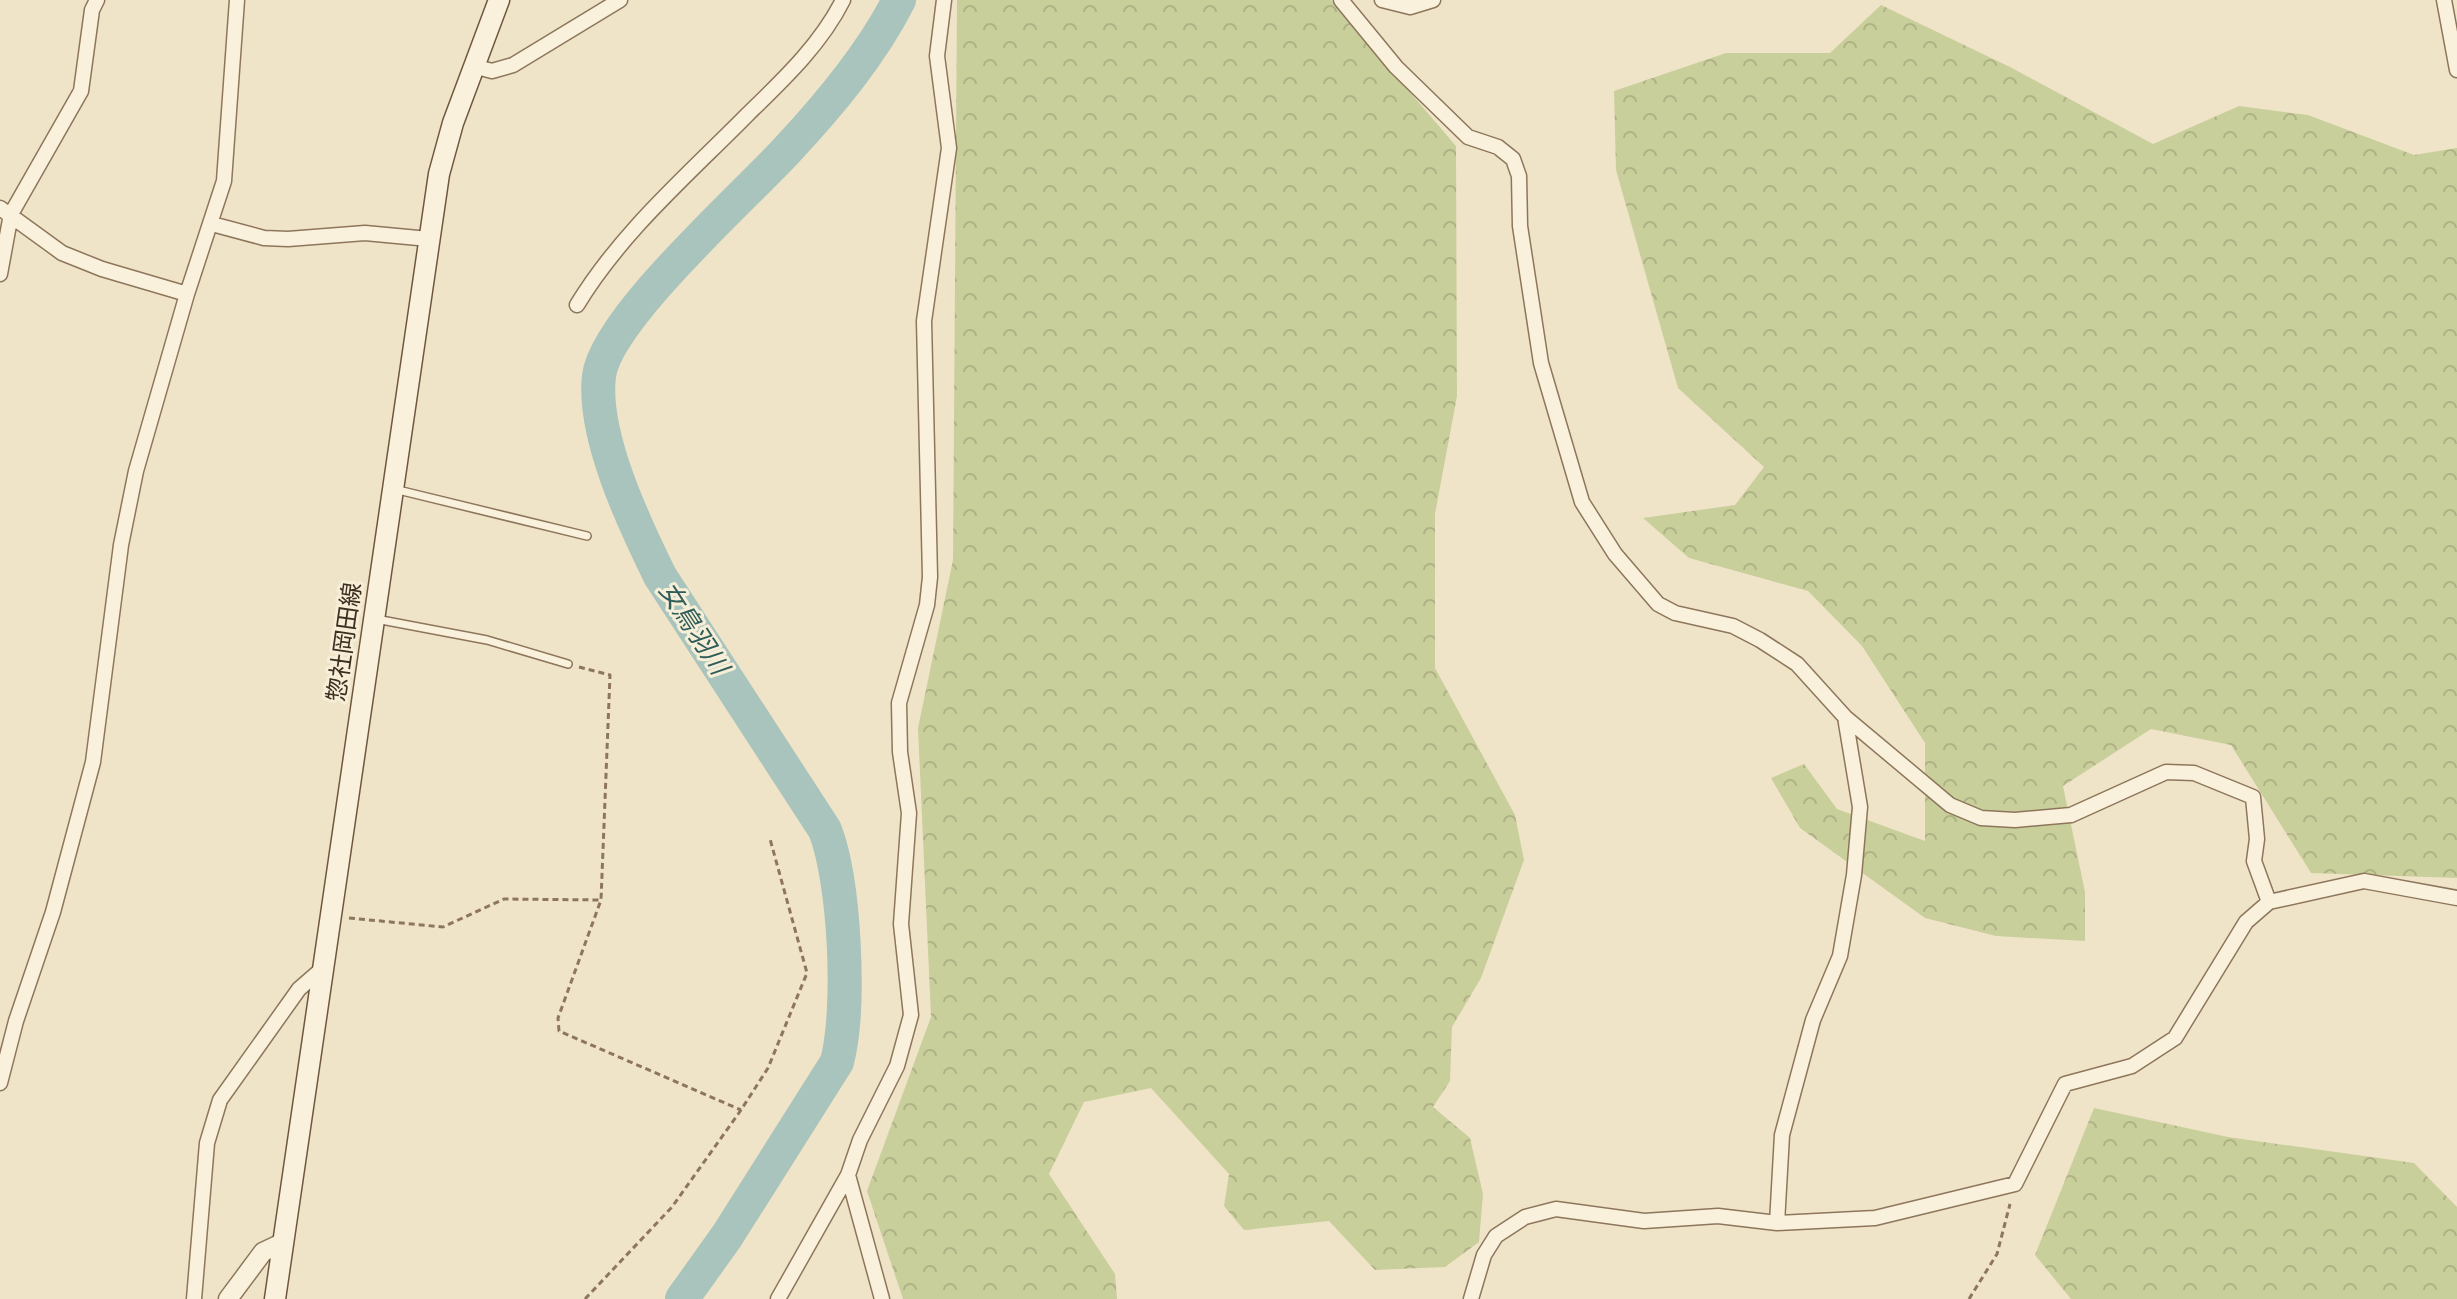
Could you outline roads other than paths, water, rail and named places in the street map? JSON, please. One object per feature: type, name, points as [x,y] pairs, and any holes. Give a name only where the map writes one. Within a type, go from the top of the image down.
[{"type":"main road","name":"惣社岡田線","points":[[275,1299],[439,174],[473,66],[499,0]]},
{"type":"street","points":[[0,274],[6,211],[81,91],[92,10],[97,0]]},
{"type":"street","points":[[0,1083],[16,1021],[53,912],[93,762],[121,545],[136,471],[187,294],[212,224],[229,144],[237,0]]},
{"type":"street","points":[[473,66],[492,71],[513,65],[620,0]]},
{"type":"street","points":[[577,305],[594,277],[638,224],[818,41],[843,0]]},
{"type":"street","points":[[778,1299],[848,1175],[860,1140],[897,1066],[911,1015],[901,924],[909,813],[900,752],[899,703],[927,605],[930,577],[924,321],[949,148],[937,56],[944,0]]},
{"type":"street","points":[[1341,0],[1396,67],[1468,137],[1498,147],[1513,159],[1519,176],[1520,226],[1541,363],[1582,502],[1599,532],[1658,604],[1675,613],[1733,626],[1797,664],[1845,717],[1950,805],[1981,818],[2015,820],[2071,815],[2166,772],[2194,773],[2253,797],[2257,839],[2254,861],[2269,902]]},
{"type":"street","points":[[1382,0],[1410,7],[1433,0]]},
{"type":"street","points":[[2444,0],[2457,70]]},
{"type":"street","points":[[6,211],[31,234],[62,253],[102,269],[187,294]]},
{"type":"street","points":[[212,224],[264,238],[365,233],[429,239]]},
{"type":"street","points":[[1777,1223],[1782,1135],[1813,1020],[1840,956],[1854,875],[1860,807],[1845,717]]},
{"type":"street","points":[[1471,1299],[1484,1255],[1496,1236],[1525,1217],[1556,1209],[1644,1221],[1718,1216],[1777,1223],[1875,1218],[2015,1184],[2065,1084],[2132,1066],[2175,1038],[2246,922],[2269,902],[2364,881],[2457,898]]},
{"type":"street","points":[[194,1299],[207,1143],[220,1100],[299,989],[322,969]]},
{"type":"street","points":[[848,1175],[882,1299]]},
{"type":"street","points":[[228,1299],[263,1252],[282,1243]]},
{"type":"lane","points":[[392,489],[587,536]]},
{"type":"lane","points":[[374,619],[487,640],[568,664]]},
{"type":"waterway","name":"女鳥羽川","points":[[682,1299],[727,1236],[837,1062],[844,1010],[844,945],[837,881],[825,830],[660,576],[608,451],[602,425],[599,376],[607,352],[625,323],[680,259],[818,115],[863,59],[899,0]]}]
